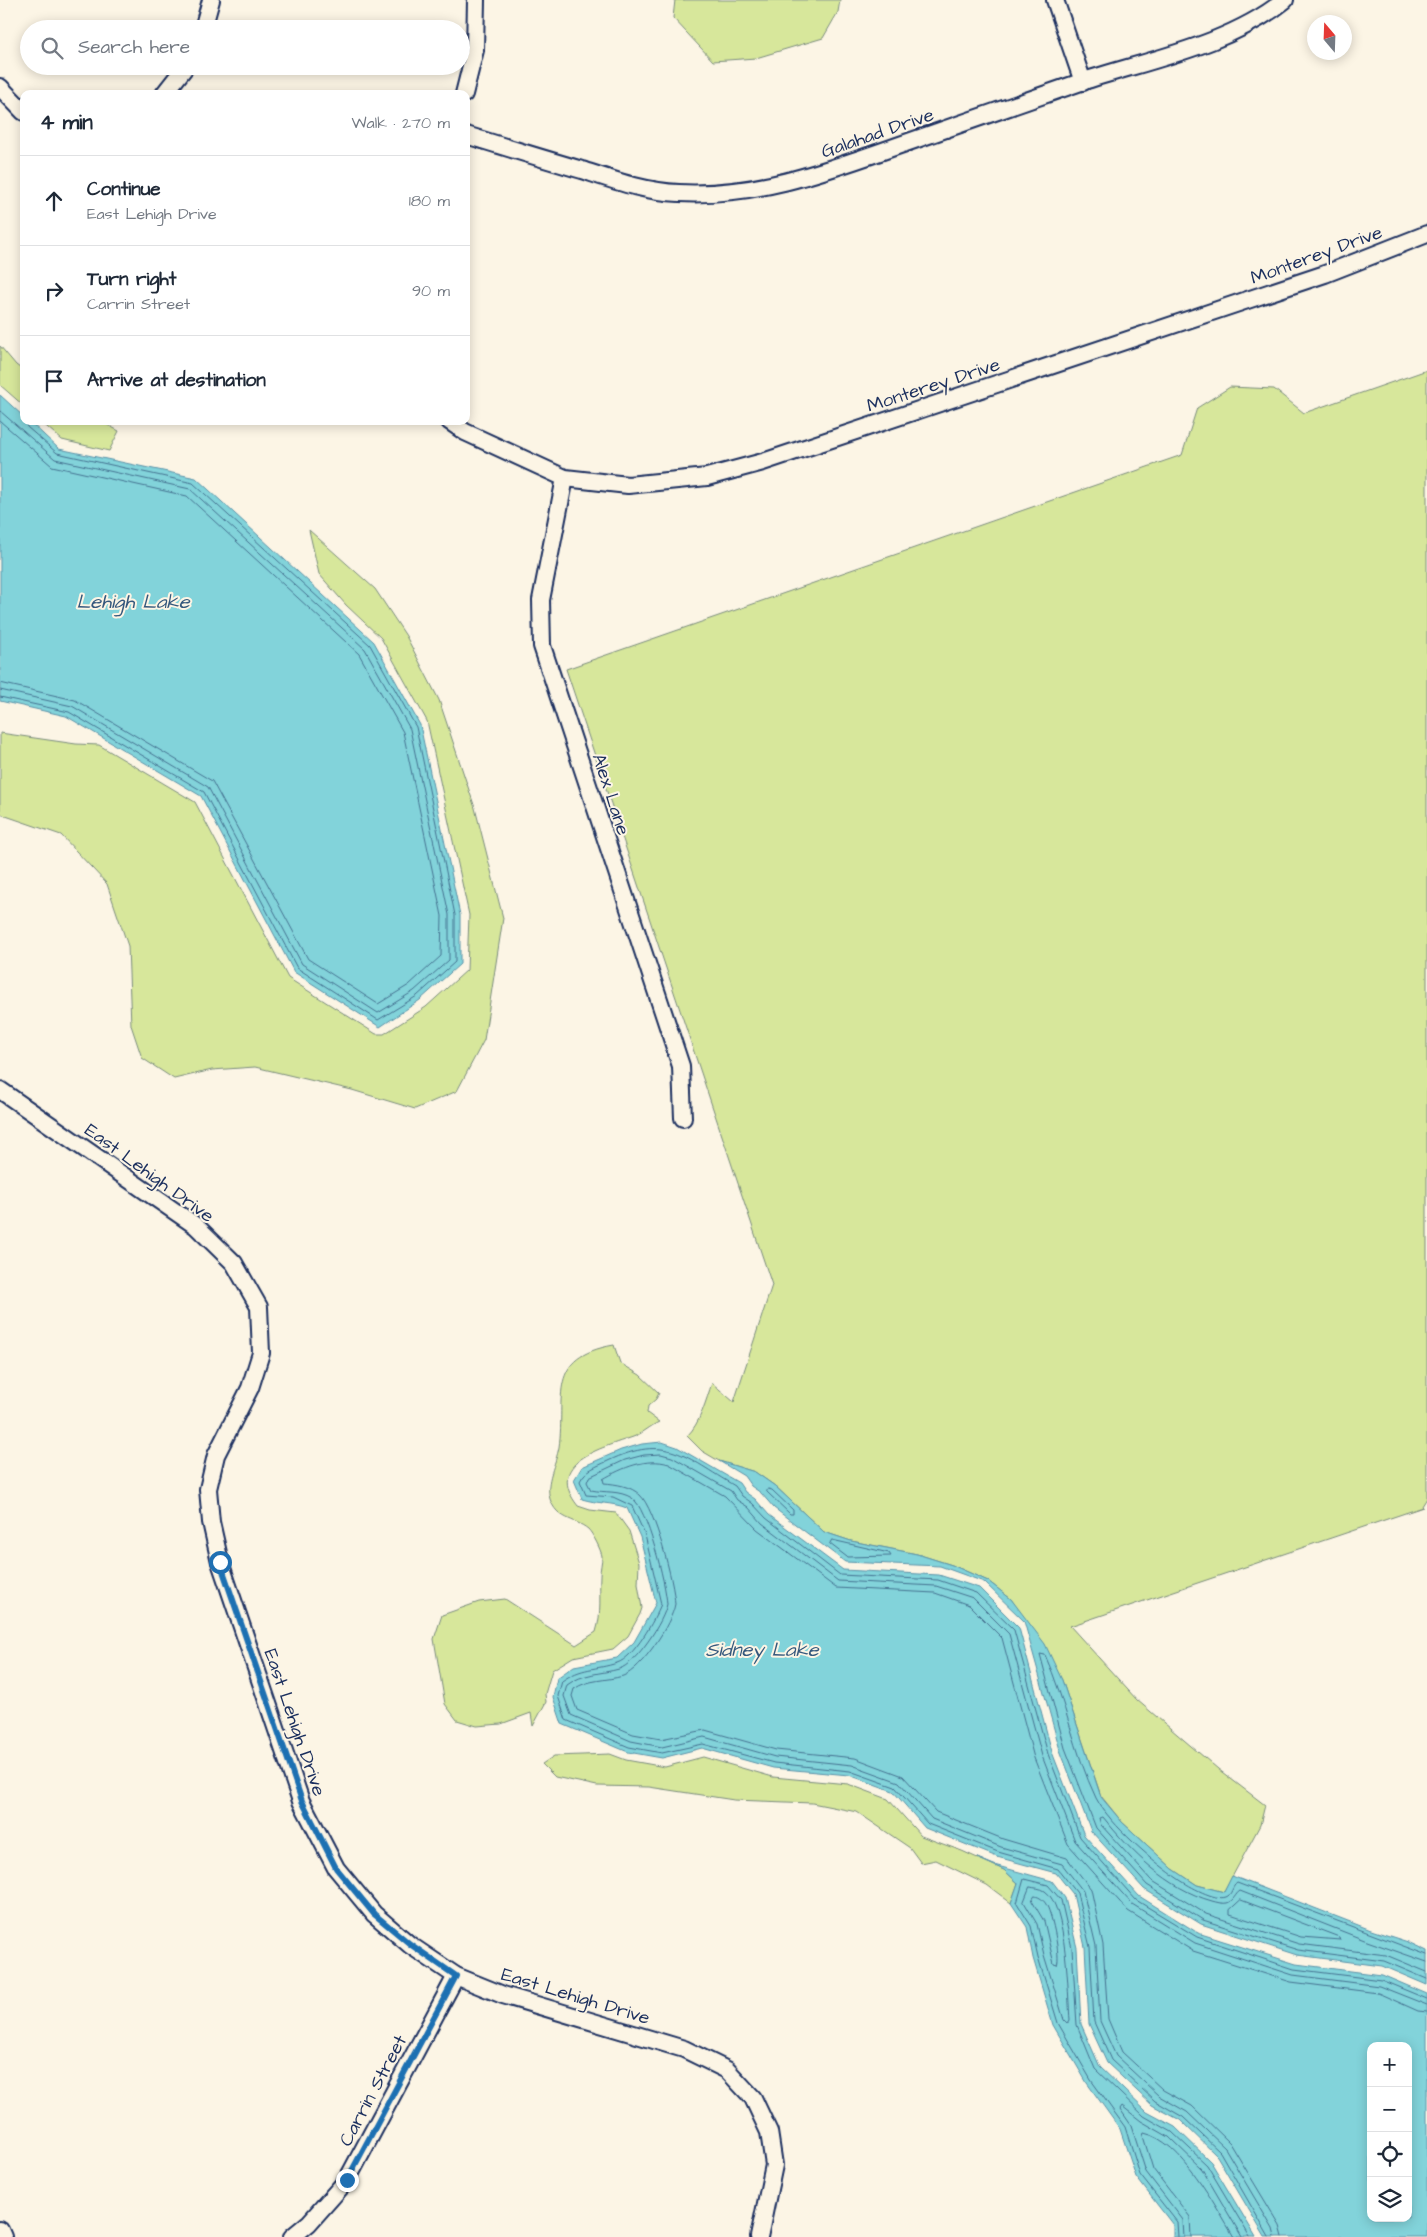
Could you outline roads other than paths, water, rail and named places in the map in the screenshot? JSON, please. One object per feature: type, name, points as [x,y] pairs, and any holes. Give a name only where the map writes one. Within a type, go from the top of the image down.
[{"type":"street","points":[[205,20],[211,0]]},
{"type":"street","points":[[470,70],[475,50],[476,0]]},
{"type":"street","points":[[1055,0],[1083,82]]},
{"type":"street","name":"Galahad Drive","points":[[470,136],[629,185],[678,193],[735,192],[777,184],[827,171],[1083,82],[1166,57],[1228,33],[1269,13],[1285,0]]},
{"type":"street","points":[[167,90],[179,75]]},
{"type":"street","points":[[465,90],[469,75]]},
{"type":"street","points":[[0,87],[20,108]]},
{"type":"street","name":"Monterey Drive","points":[[455,425],[465,432],[565,478],[628,485],[707,477],[763,462],[1326,274],[1427,234]]},
{"type":"street","name":"Alex Lane","points":[[565,478],[541,600],[542,646],[681,1066],[683,1118]]},
{"type":"street","name":"East Lehigh Drive","points":[[0,1090],[196,1226],[234,1263],[259,1307],[261,1352],[250,1388],[216,1455],[208,1489],[211,1522],[220,1562],[302,1801],[336,1868],[374,1914],[410,1944],[456,1976],[502,1995],[684,2049],[727,2070],[753,2098],[769,2132],[774,2165],[759,2237]]},
{"type":"street","name":"Carrin Street","points":[[292,2237],[309,2223],[347,2180],[456,1976]]},
{"type":"street","points":[[0,2230],[3,2237]]},
{"type":"water","name":"Lehigh Lake","points":[[0,395],[20,413],[20,425],[33,425],[59,449],[196,478],[374,642],[420,725],[460,915],[460,964],[420,1000],[380,1027],[294,972],[201,796],[66,716],[0,701]]},
{"type":"water","name":"Sidney Lake","points":[[662,1442],[677,1447],[739,1483],[745,1492],[755,1499],[769,1515],[843,1570],[939,1575],[979,1588],[1019,1628],[1052,1752],[1084,1835],[1139,1896],[1198,1933],[1296,1964],[1382,1975],[1427,1994],[1427,2237],[1265,2237],[1217,2156],[1180,2120],[1152,2105],[1107,2063],[1089,2024],[1085,1947],[1073,1894],[1056,1873],[997,1857],[925,1828],[893,1791],[849,1775],[773,1768],[702,1748],[662,1758],[628,1752],[562,1724],[553,1697],[557,1678],[574,1666],[617,1658],[634,1642],[656,1603],[640,1537],[627,1508],[582,1499],[574,1480],[582,1467],[621,1450],[642,1444]]},
{"type":"water","points":[[719,1461],[755,1472],[775,1486],[824,1532],[851,1541],[917,1554],[952,1565],[988,1581],[1011,1599],[1045,1644],[1062,1680],[1101,1797],[1122,1822],[1173,1869],[1197,1885],[1224,1892],[1232,1876],[1371,1930],[1408,1942],[1427,1951],[1427,1985],[1382,1966],[1297,1955],[1201,1924],[1144,1889],[1091,1831],[1060,1750],[1024,1621],[984,1582],[940,1566],[845,1562],[774,1508],[761,1493],[751,1486],[744,1476]]},
{"type":"water","points":[[977,1858],[994,1865],[1052,1881],[1065,1898],[1077,1948],[1081,2024],[1100,2067],[1147,2112],[1175,2127],[1211,2162],[1256,2237],[1173,2237],[1173,2225],[1136,2177],[1120,2129],[1087,2083],[1053,2025],[1033,1958],[1027,1927],[1011,1903],[1018,1883],[1004,1870]]}]
